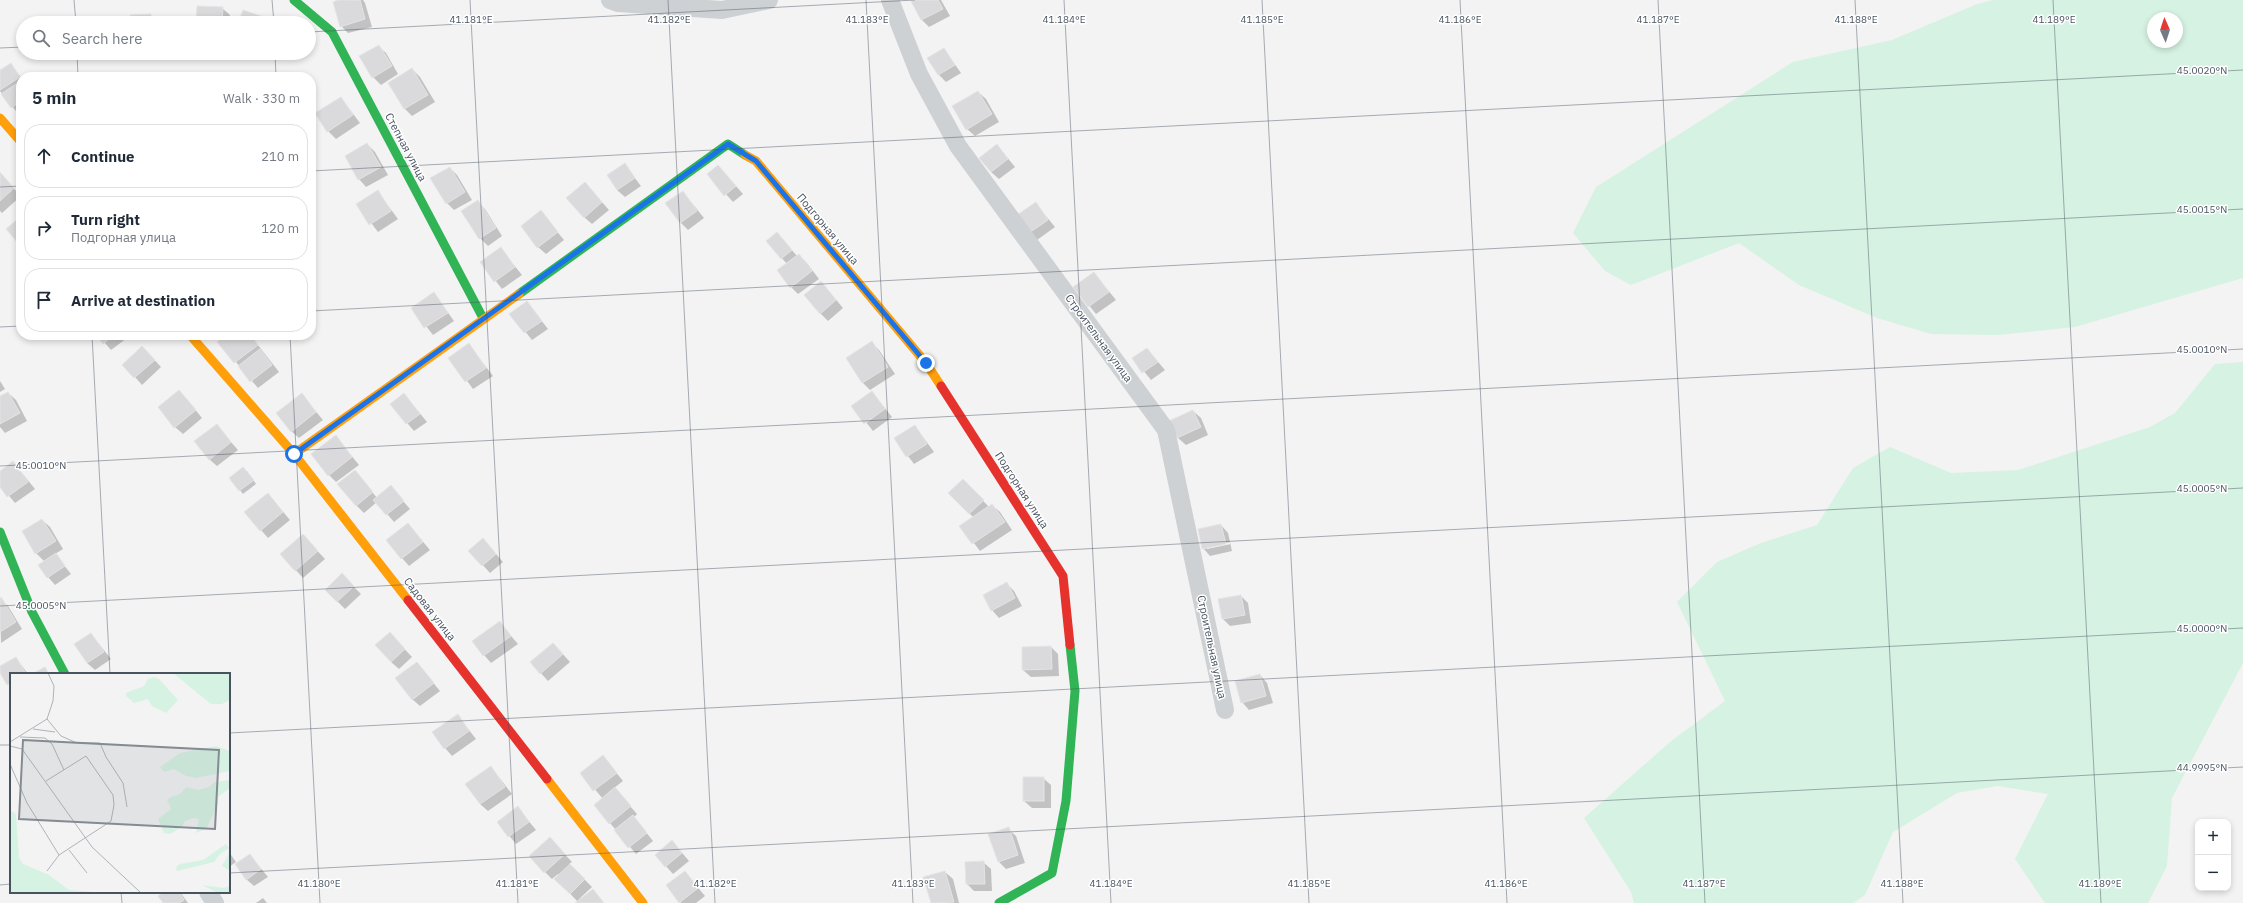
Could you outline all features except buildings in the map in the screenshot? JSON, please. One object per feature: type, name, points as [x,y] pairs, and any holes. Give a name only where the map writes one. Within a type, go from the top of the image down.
[{"type":"street","name":"Степная улица","points":[[294,0],[313,16]]},
{"type":"street","points":[[610,0],[618,3],[722,10],[769,0]]},
{"type":"street","name":"Строительная улица","points":[[890,0],[919,74],[958,146],[1166,430],[1225,710]]},
{"type":"street","name":"Степная улица","points":[[316,19],[332,32],[483,318]]},
{"type":"street","points":[[0,118],[16,136]]},
{"type":"street","name":"Подгорная улица","points":[[483,318],[728,144],[756,161],[926,363],[1063,576],[1075,691],[1065,808],[1052,873],[999,903]]},
{"type":"street","points":[[294,454],[483,318]]},
{"type":"street","name":"Садовая улица","points":[[194,340],[294,454],[644,903]]},
{"type":"street","points":[[0,532],[32,612],[64,673]]},
{"type":"street","points":[[209,893],[215,903]]},
{"type":"green space","points":[[1993,0],[2243,0],[2243,278],[2075,327],[1999,335],[1931,334],[1877,318],[1799,285],[1739,243],[1631,285],[1605,271],[1573,233],[1596,187],[1793,62],[1892,40],[1977,4]]},
{"type":"green space","points":[[2243,362],[2243,663],[2172,798],[2167,866],[2148,903],[2045,903],[2015,859],[2048,794],[1997,786],[1957,793],[1893,832],[1865,895],[1853,903],[1634,903],[1631,892],[1584,818],[1670,742],[1725,701],[1677,602],[1717,562],[1761,543],[1817,525],[1853,468],[1890,447],[1951,473],[2018,470],[2150,427],[2175,413],[2215,364]]},
{"type":"traffic: fast","points":[[294,0],[313,16]]},
{"type":"traffic: fast","points":[[316,19],[332,32],[483,318]]},
{"type":"traffic: fast","points":[[519,294],[728,144],[745,155]]},
{"type":"traffic: fast","points":[[0,532],[32,612],[64,673]]},
{"type":"traffic: fast","points":[[999,903],[1052,873],[1066,801],[1075,691],[1070,645]]},
{"type":"traffic: slow","points":[[0,118],[16,136]]},
{"type":"traffic: slow","points":[[745,155],[756,161],[926,363],[941,386]]},
{"type":"traffic: slow","points":[[294,454],[519,294]]},
{"type":"traffic: slow","points":[[194,340],[294,454],[408,600]]},
{"type":"traffic: slow","points":[[547,779],[643,903]]},
{"type":"traffic: jam","points":[[941,386],[1063,576],[1070,645]]},
{"type":"traffic: jam","points":[[408,600],[547,779]]},
{"type":"route","points":[[294,454],[728,144],[756,161],[926,363]]}]
